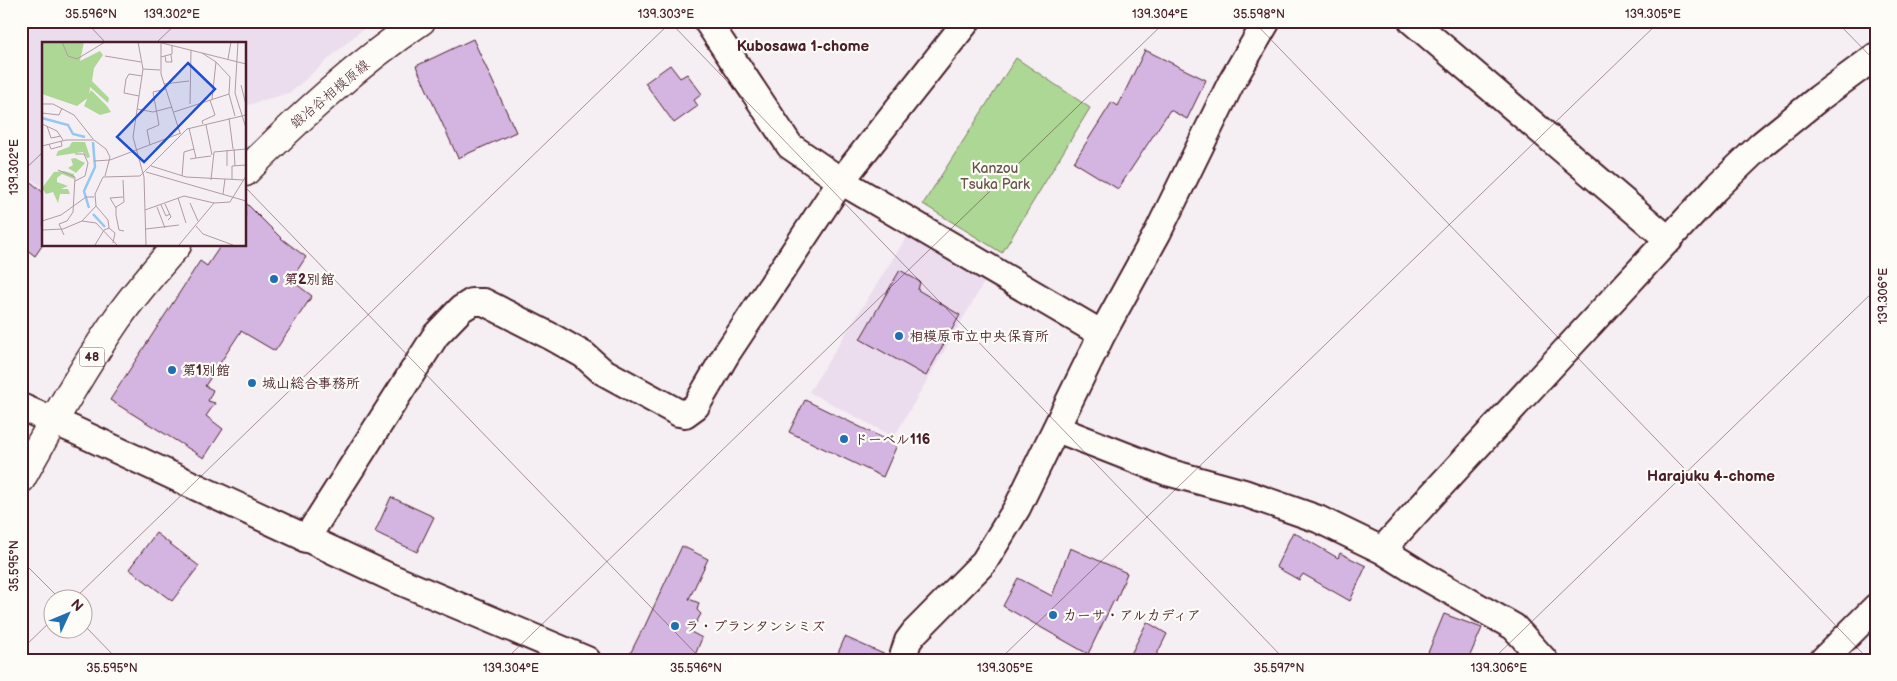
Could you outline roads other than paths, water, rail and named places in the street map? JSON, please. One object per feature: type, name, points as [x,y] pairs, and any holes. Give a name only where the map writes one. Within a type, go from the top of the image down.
[{"type":"main road","name":"鍛冶谷相模原線","points":[[246,171],[279,138],[346,78],[421,21]]},
{"type":"main road","name":"48","points":[[21,479],[53,420],[84,369],[118,318],[176,246]]},
{"type":"street","points":[[707,21],[790,146],[841,182],[1102,334]]},
{"type":"street","points":[[306,539],[436,335],[461,309],[472,302],[484,302],[523,321],[584,355],[602,371],[679,413],[685,414],[691,411],[696,406],[727,353],[841,182],[967,21]]},
{"type":"street","points":[[1412,21],[1669,240]]},
{"type":"street","points":[[902,660],[908,641],[914,633],[973,575],[993,550],[1017,508],[1102,334],[1158,232],[1259,24]]},
{"type":"street","points":[[1382,550],[1715,189],[1762,144],[1819,98],[1876,56]]},
{"type":"street","points":[[21,407],[53,420],[432,596],[588,660]]},
{"type":"street","points":[[1057,429],[1167,472],[1296,510],[1318,519],[1382,550],[1514,627],[1544,660]]},
{"type":"street","points":[[1823,660],[1876,607]]},
{"type":"place","name":"第2別館","points":[[274,279]]},
{"type":"place","name":"相模原市立中央保育所","points":[[899,336]]},
{"type":"place","name":"第1別館","points":[[172,370]]},
{"type":"place","name":"城山総合事務所","points":[[252,383]]},
{"type":"place","name":"ドーベル116","points":[[844,439]]},
{"type":"place","name":"カーサ・アルカディア","points":[[1053,615]]},
{"type":"place","name":"ラ・プランタンシミズ","points":[[675,626]]},
{"type":"district","name":"Kubosawa 1-chome","points":[[803,46]]},
{"type":"district","name":"Harajuku 4-chome","points":[[1711,476]]},
{"type":"park label","name":"Kanzou Tsuka Park","points":[[995,176]]}]
